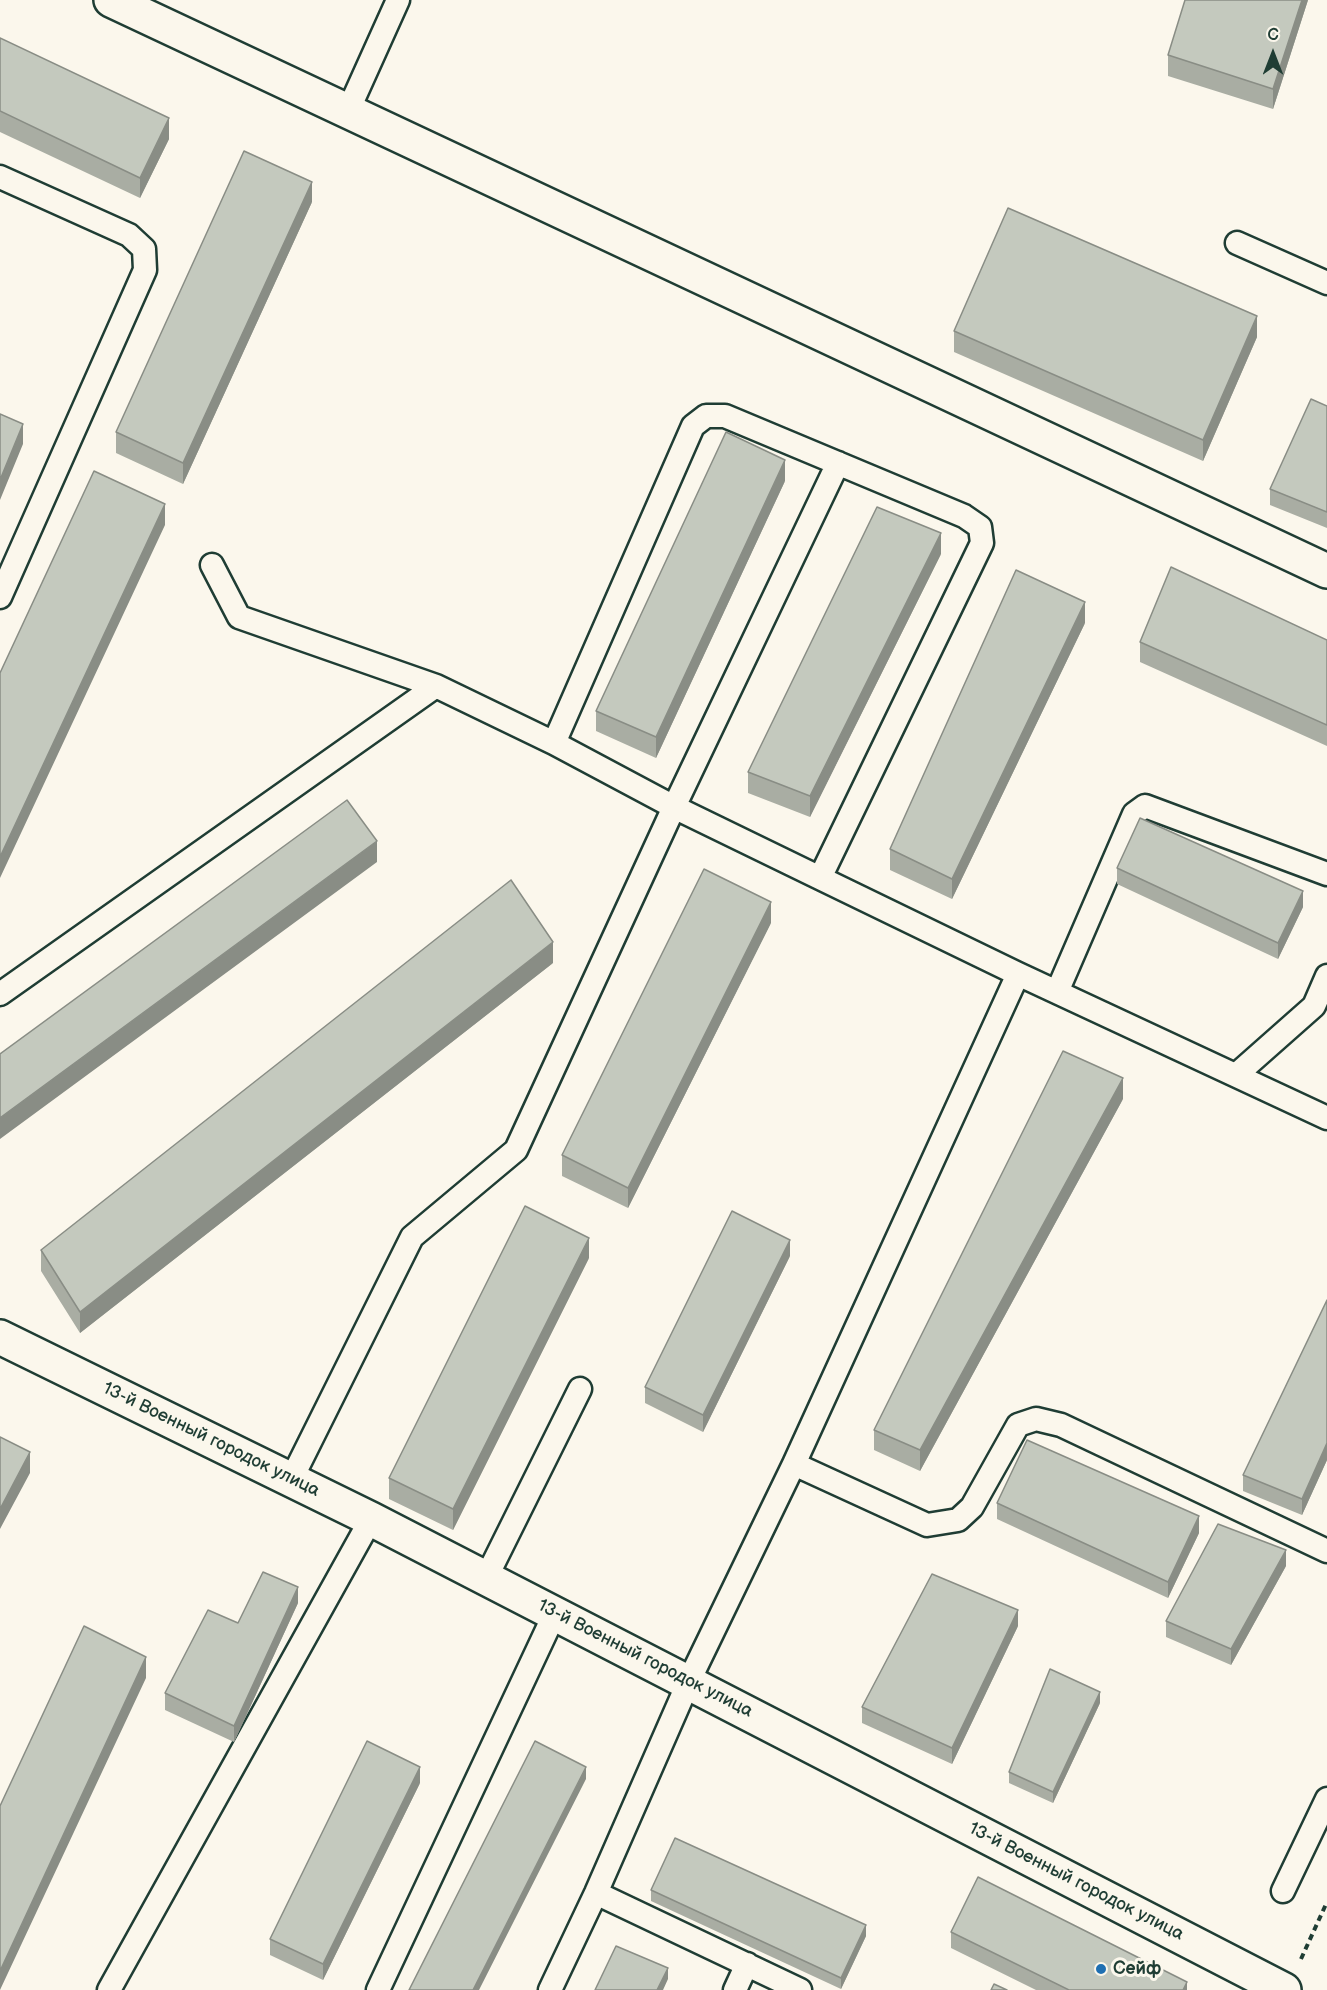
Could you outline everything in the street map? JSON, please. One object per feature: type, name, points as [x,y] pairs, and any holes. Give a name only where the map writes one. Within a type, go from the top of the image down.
[{"type":"street","points":[[111,0],[1327,571]]},
{"type":"street","name":"13-й Военный городок улица","points":[[0,1336],[371,1519],[689,1681],[1284,1990]]},
{"type":"lane","points":[[348,111],[398,0]]},
{"type":"lane","points":[[0,177],[129,235],[144,249],[145,270],[0,597]]},
{"type":"lane","points":[[1237,243],[1327,284]]},
{"type":"lane","points":[[554,743],[693,426],[706,416],[725,416],[964,516],[980,527],[982,543],[820,878]]},
{"type":"lane","points":[[291,1480],[412,1237],[516,1150],[674,807],[838,463]]},
{"type":"lane","points":[[212,565],[239,617],[436,686],[820,878],[1018,974],[1327,1118]]},
{"type":"lane","points":[[0,994],[436,686]]},
{"type":"lane","points":[[1057,992],[1134,814],[1145,806],[1327,874]]},
{"type":"lane","points":[[550,1990],[597,1893],[689,1681],[794,1464],[1018,974]]},
{"type":"lane","points":[[1236,1075],[1314,1006],[1327,976]]},
{"type":"lane","points":[[486,1578],[580,1389]]},
{"type":"lane","points":[[794,1464],[927,1525],[958,1520],[972,1507],[1018,1425],[1036,1419],[1061,1425],[1327,1551]]},
{"type":"lane","points":[[109,1990],[371,1519]]},
{"type":"lane","points":[[378,1990],[555,1613]]},
{"type":"lane","points":[[1283,1891],[1327,1799]]},
{"type":"lane","points":[[597,1893],[800,1990]]},
{"type":"lane","points":[[735,1990],[747,1964]]},
{"type":"path","points":[[1300,1961],[1327,1902]]},
{"type":"building","points":[[1185,0],[1302,0],[1273,89],[1168,55]]},
{"type":"building","points":[[0,38],[169,118],[140,178],[0,111]]},
{"type":"building","points":[[244,151],[312,182],[183,463],[116,432]]},
{"type":"building","points":[[1008,208],[1257,316],[1203,440],[954,331]]},
{"type":"building","points":[[1311,399],[1327,406],[1327,512],[1270,489]]},
{"type":"building","points":[[0,414],[23,424],[0,480]]},
{"type":"building","points":[[726,432],[785,460],[656,737],[596,711]]},
{"type":"building","points":[[94,471],[165,504],[0,857],[0,673]]},
{"type":"building","points":[[877,507],[941,533],[810,796],[748,772]]},
{"type":"building","points":[[1171,567],[1327,640],[1327,725],[1140,642]]},
{"type":"building","points":[[1016,570],[1085,602],[952,879],[890,849]]},
{"type":"building","points":[[347,800],[377,841],[0,1118],[0,1054]]},
{"type":"building","points":[[1140,818],[1303,891],[1278,943],[1117,868]]},
{"type":"building","points":[[704,869],[771,902],[628,1188],[562,1155]]},
{"type":"building","points":[[511,880],[553,942],[80,1312],[41,1250]]},
{"type":"building","points":[[1063,1051],[1123,1078],[920,1450],[874,1430]]},
{"type":"building","points":[[525,1206],[589,1238],[453,1509],[389,1478]]},
{"type":"building","points":[[732,1211],[790,1240],[703,1415],[645,1387]]},
{"type":"building","points":[[1327,1300],[1327,1443],[1302,1499],[1243,1475]]},
{"type":"building","points":[[0,1437],[30,1452],[0,1509]]},
{"type":"building","points":[[1027,1440],[1199,1516],[1168,1582],[997,1503]]},
{"type":"building","points":[[1218,1524],[1286,1550],[1231,1649],[1166,1621]]},
{"type":"building","points":[[263,1572],[298,1587],[234,1726],[165,1693],[208,1610],[238,1623]]},
{"type":"building","points":[[932,1574],[1018,1610],[952,1748],[862,1707]]},
{"type":"building","points":[[84,1626],[146,1657],[0,1971],[0,1806]]},
{"type":"building","points":[[1050,1669],[1100,1692],[1053,1792],[1009,1772]]},
{"type":"building","points":[[367,1741],[420,1767],[323,1964],[270,1939]]},
{"type":"building","points":[[535,1741],[586,1767],[473,1990],[409,1990]]},
{"type":"building","points":[[675,1838],[866,1925],[841,1978],[651,1890]]},
{"type":"building","points":[[978,1877],[1187,1982],[1183,1990],[1069,1990],[951,1932]]},
{"type":"building","points":[[616,1946],[668,1968],[657,1990],[595,1990]]},
{"type":"building","points":[[994,1984],[1007,1990],[991,1990]]},
{"type":"place","name":"Сейф","points":[[1101,1969]]}]
